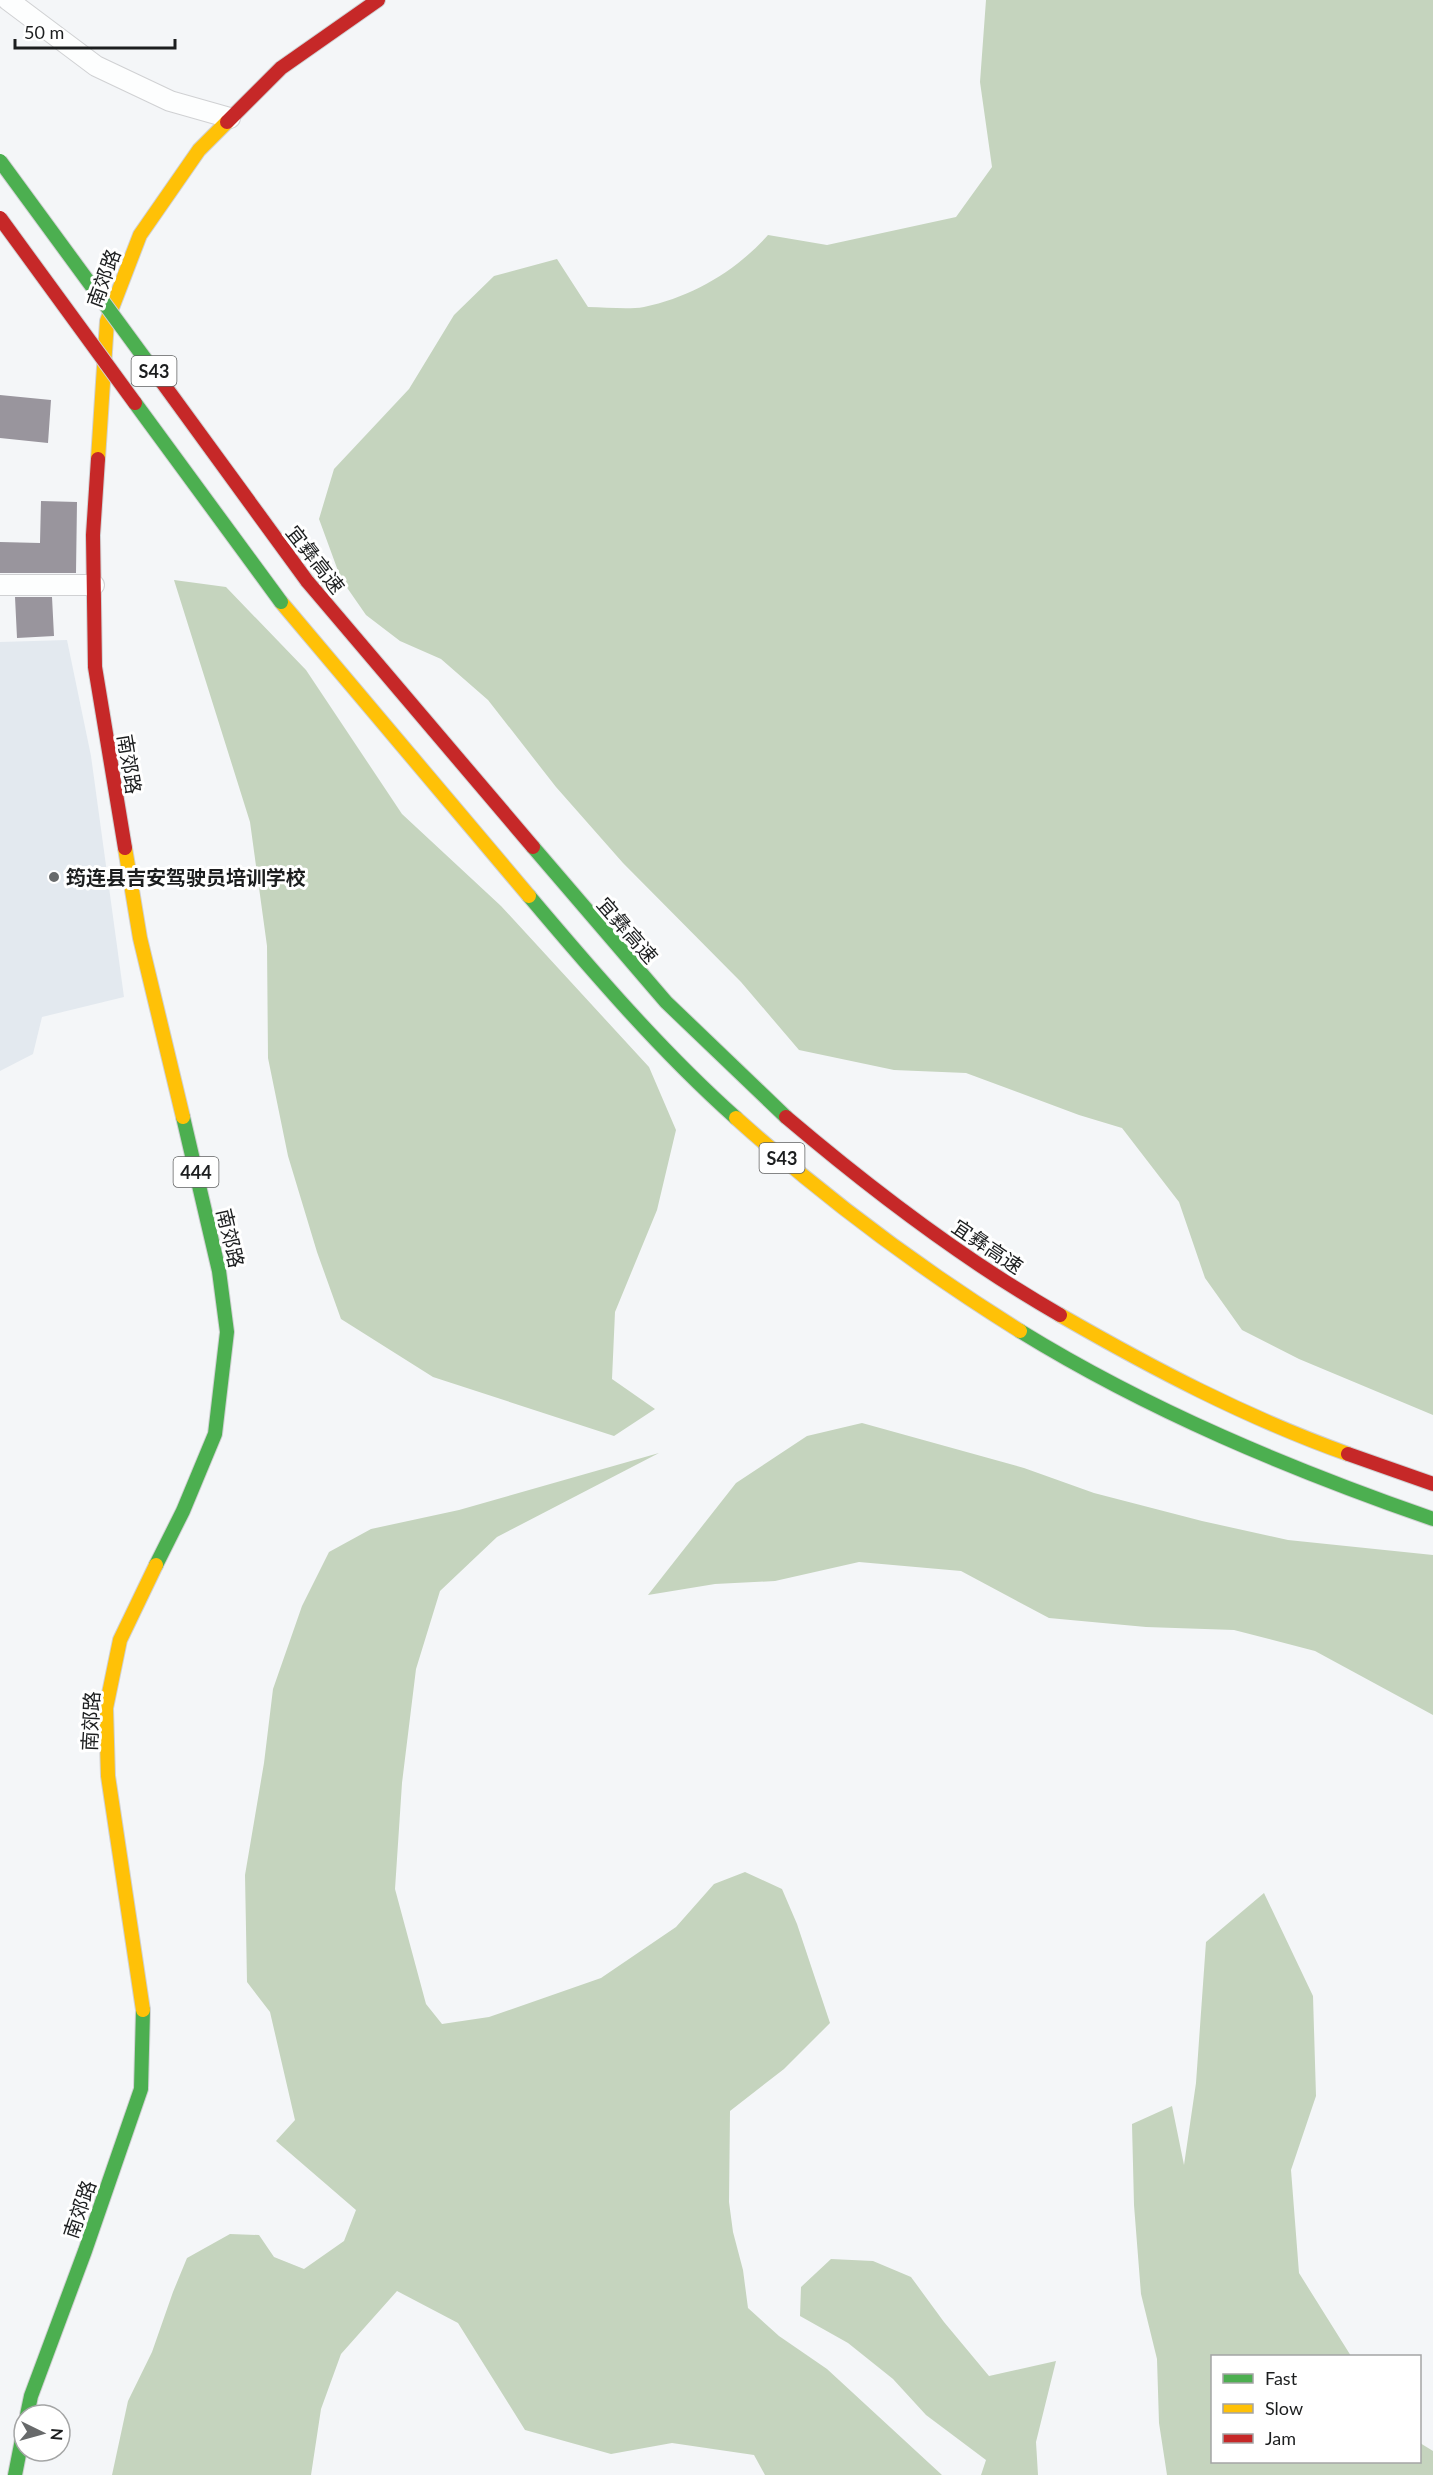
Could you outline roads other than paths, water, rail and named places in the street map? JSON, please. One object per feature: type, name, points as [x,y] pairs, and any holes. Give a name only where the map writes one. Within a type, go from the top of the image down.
[{"type":"main road","name":"南郊路","points":[[30,2403],[141,2089],[143,2009],[108,1776],[106,1708],[120,1640],[183,1512],[215,1434],[227,1332],[219,1271],[136,914],[96,667],[93,536],[107,321],[140,235],[199,150],[281,68],[378,0]]},
{"type":"main road","name":"宜彝高速","points":[[0,160],[307,581],[634,968],[742,1078],[860,1179],[985,1269],[1117,1348],[1255,1417],[1326,1446],[1433,1484]]},
{"type":"main road","name":"S43","points":[[0,218],[281,602],[609,991],[720,1103],[839,1205],[966,1297],[1101,1378],[1242,1448],[1314,1478],[1433,1519]]},
{"type":"street","points":[[8,0],[96,66],[170,101],[230,118]]},
{"type":"street","points":[[0,585],[94,585]]},
{"type":"place","name":"筠连县吉安驾驶员培训学校","points":[[54,877]]}]
